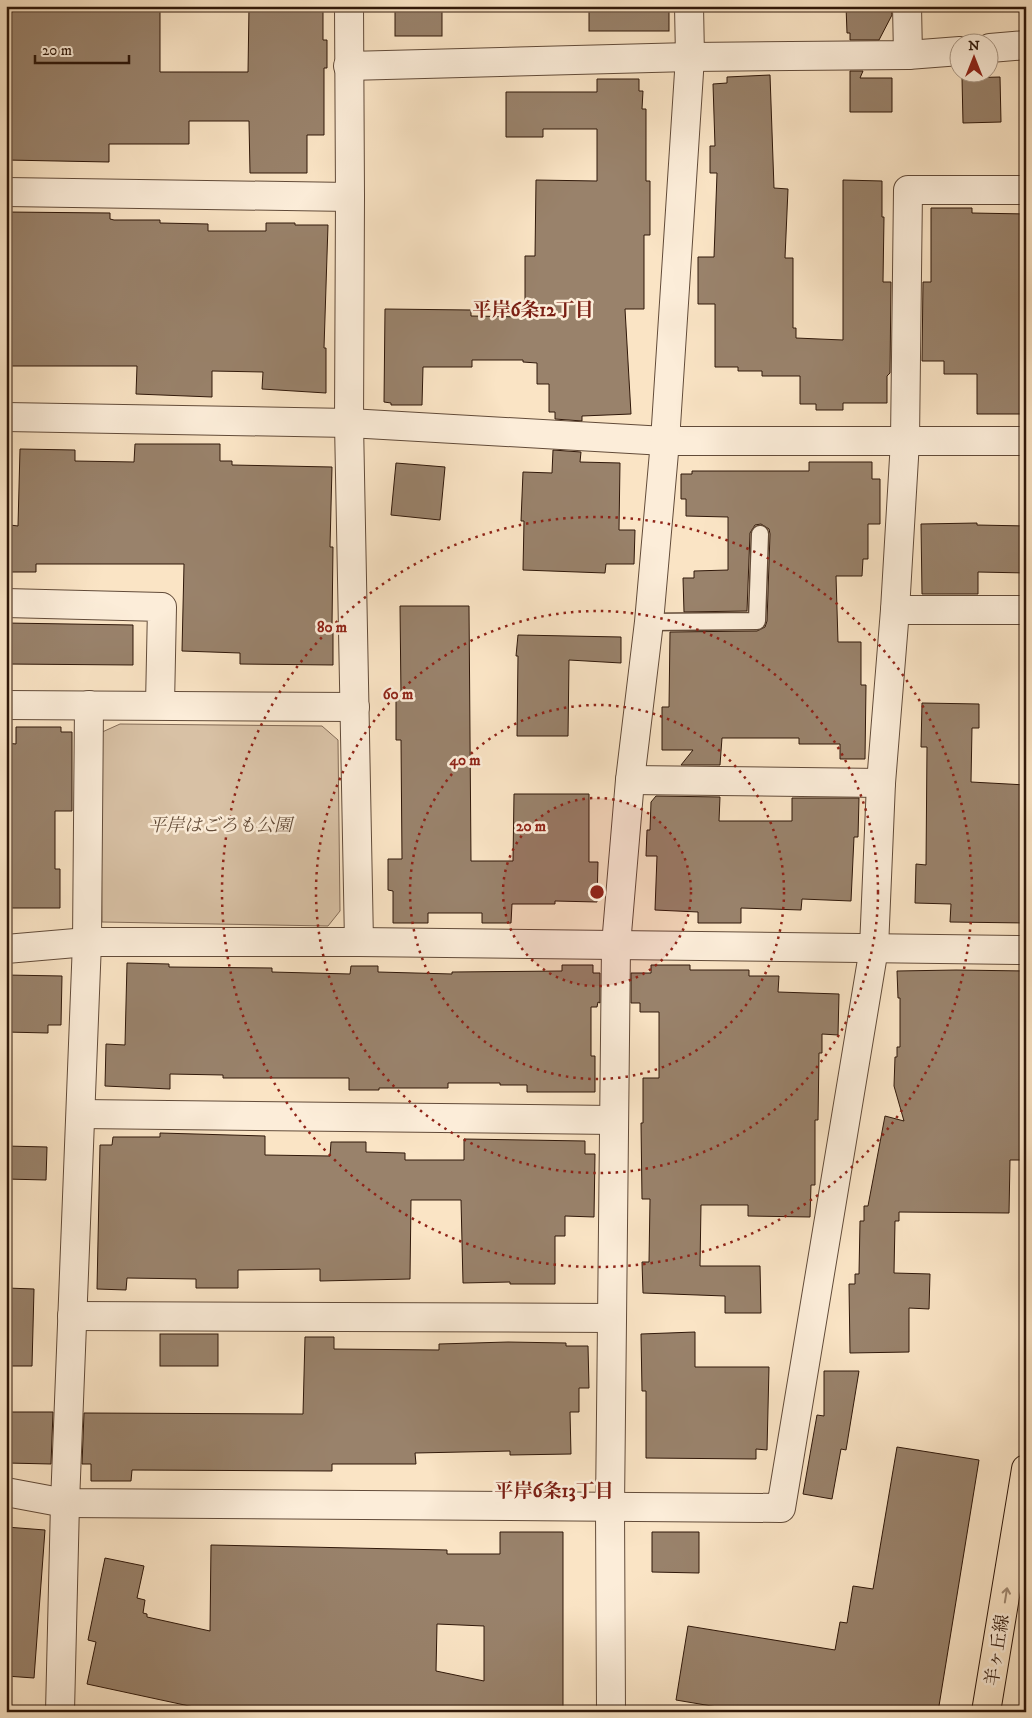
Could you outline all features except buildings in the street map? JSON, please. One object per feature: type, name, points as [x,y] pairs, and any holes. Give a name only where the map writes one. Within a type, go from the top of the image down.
[{"type":"main road","name":"羊ヶ丘線","points":[[986,1712],[1026,1469]]},
{"type":"street","points":[[348,6],[350,197],[349,423],[359,942]]},
{"type":"street","points":[[611,1712],[610,1508],[616,945],[630,780],[649,622],[665,440],[690,57],[689,6]]},
{"type":"street","points":[[907,6],[908,55]]},
{"type":"street","points":[[1000,47],[1026,45]]},
{"type":"street","points":[[348,66],[690,57],[908,55],[950,52]]},
{"type":"street","points":[[6,1492],[65,1503],[781,1508],[874,948],[881,783],[895,610],[905,440],[908,190],[1026,190]]},
{"type":"street","points":[[6,192],[350,197]]},
{"type":"street","points":[[6,417],[349,423],[665,440],[1026,441]]},
{"type":"street","points":[[6,603],[162,607],[160,705]]},
{"type":"street","points":[[895,610],[1026,610]]},
{"type":"street","points":[[6,704],[355,707]]},
{"type":"street","points":[[60,1712],[65,1503],[87,942],[89,704]]},
{"type":"street","points":[[630,780],[881,783]]},
{"type":"street","points":[[6,949],[87,942],[359,942],[1026,950]]},
{"type":"street","points":[[81,1114],[614,1120]]},
{"type":"street","points":[[72,1316],[612,1318]]},
{"type":"lane","points":[[649,622],[757,621],[760,534]]},
{"type":"green space","name":"平岸はごろも公園","points":[[120,724],[322,726],[338,740],[340,911],[328,926],[102,922],[100,733]]},
{"type":"district","name":"平岸6条12丁目","points":[[533,309]]},
{"type":"district","name":"平岸6条13丁目","points":[[554,1490]]}]
